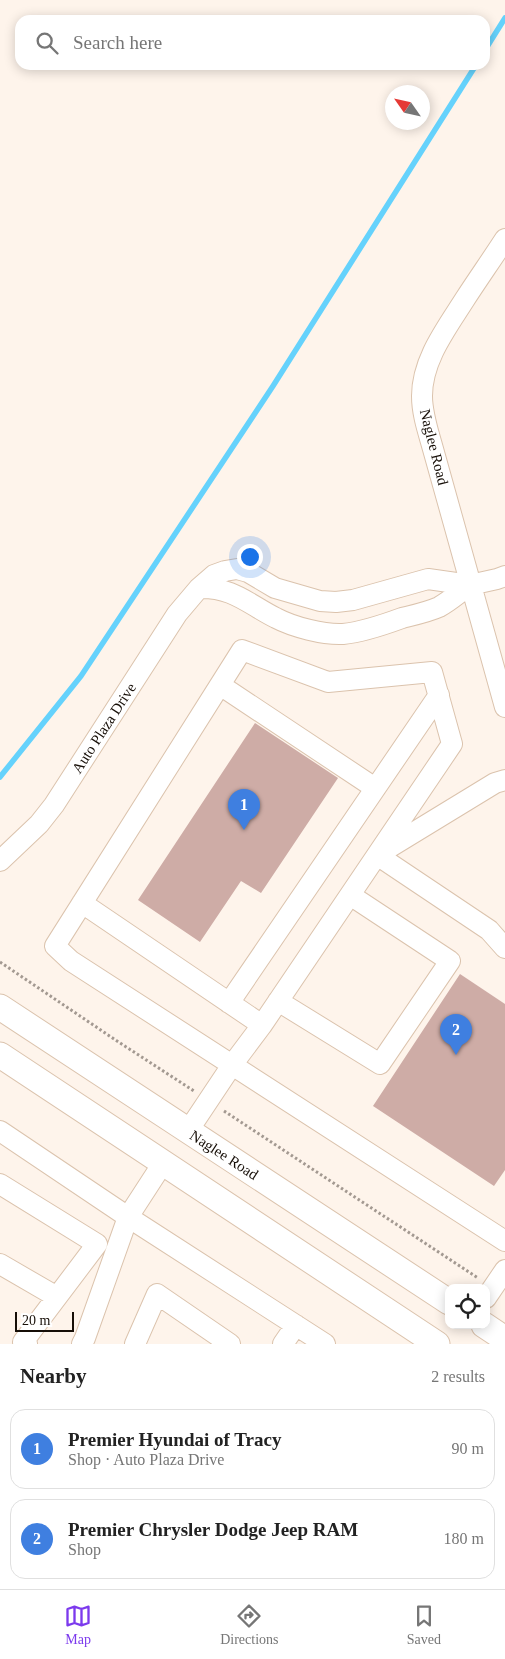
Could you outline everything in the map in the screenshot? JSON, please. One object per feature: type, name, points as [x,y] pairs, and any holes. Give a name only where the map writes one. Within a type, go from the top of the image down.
[{"type":"main road","name":"Naglee Road","points":[[0,1007],[445,1299]]},
{"type":"main road","points":[[0,1055],[437,1344]]},
{"type":"main road","points":[[490,1329],[505,1339]]},
{"type":"street","name":"Naglee Road","points":[[505,238],[438,343],[428,362],[422,396],[423,412],[505,707]]},
{"type":"street","name":"Auto Plaza Drive","points":[[0,861],[39,824],[54,805],[178,614],[214,575],[237,570],[248,572],[275,588],[298,595],[336,602],[353,600],[428,579],[470,585],[505,576]]},
{"type":"street","name":"Auto Plaza Drive","points":[[200,588],[226,590],[278,619],[296,626],[341,634],[366,630],[438,607],[470,585]]},
{"type":"street","points":[[188,1131],[232,1065],[262,1025],[452,744],[432,672],[328,682],[242,650],[55,946],[72,961],[232,1065],[505,1241]]},
{"type":"street","points":[[220,684],[375,788]]},
{"type":"street","points":[[229,1003],[439,695]]},
{"type":"street","points":[[377,855],[495,783],[505,780]]},
{"type":"street","points":[[377,855],[489,930],[505,948]]},
{"type":"street","points":[[278,1001],[380,1064],[445,969],[450,961],[350,895]]},
{"type":"street","points":[[82,903],[262,1025]]},
{"type":"street","points":[[0,1131],[128,1217],[325,1344]]},
{"type":"street","points":[[82,1344],[86,1338],[128,1217],[163,1163]]},
{"type":"street","points":[[0,1184],[97,1244]]},
{"type":"street","points":[[24,1343],[97,1244],[128,1217]]},
{"type":"street","points":[[0,1264],[57,1297]]},
{"type":"street","points":[[490,1293],[505,1270]]},
{"type":"street","points":[[135,1344],[157,1294],[230,1344]]},
{"type":"street","points":[[283,1344],[296,1325]]},
{"type":"path","points":[[0,962],[208,1100],[477,1284]]},
{"type":"building","points":[[255,723],[338,778],[261,893],[241,881],[200,942],[138,900]]},
{"type":"building","points":[[460,974],[505,1004],[505,1170],[494,1186],[373,1106]]},
{"type":"waterway","points":[[490,42],[505,18]]},
{"type":"waterway","points":[[0,777],[81,676],[273,386],[473,70]]},
{"type":"place","name":"Premier Hyundai of Tracy","points":[[244,830]]},
{"type":"place","name":"Premier Chrysler Dodge Jeep RAM","points":[[456,1055]]}]
